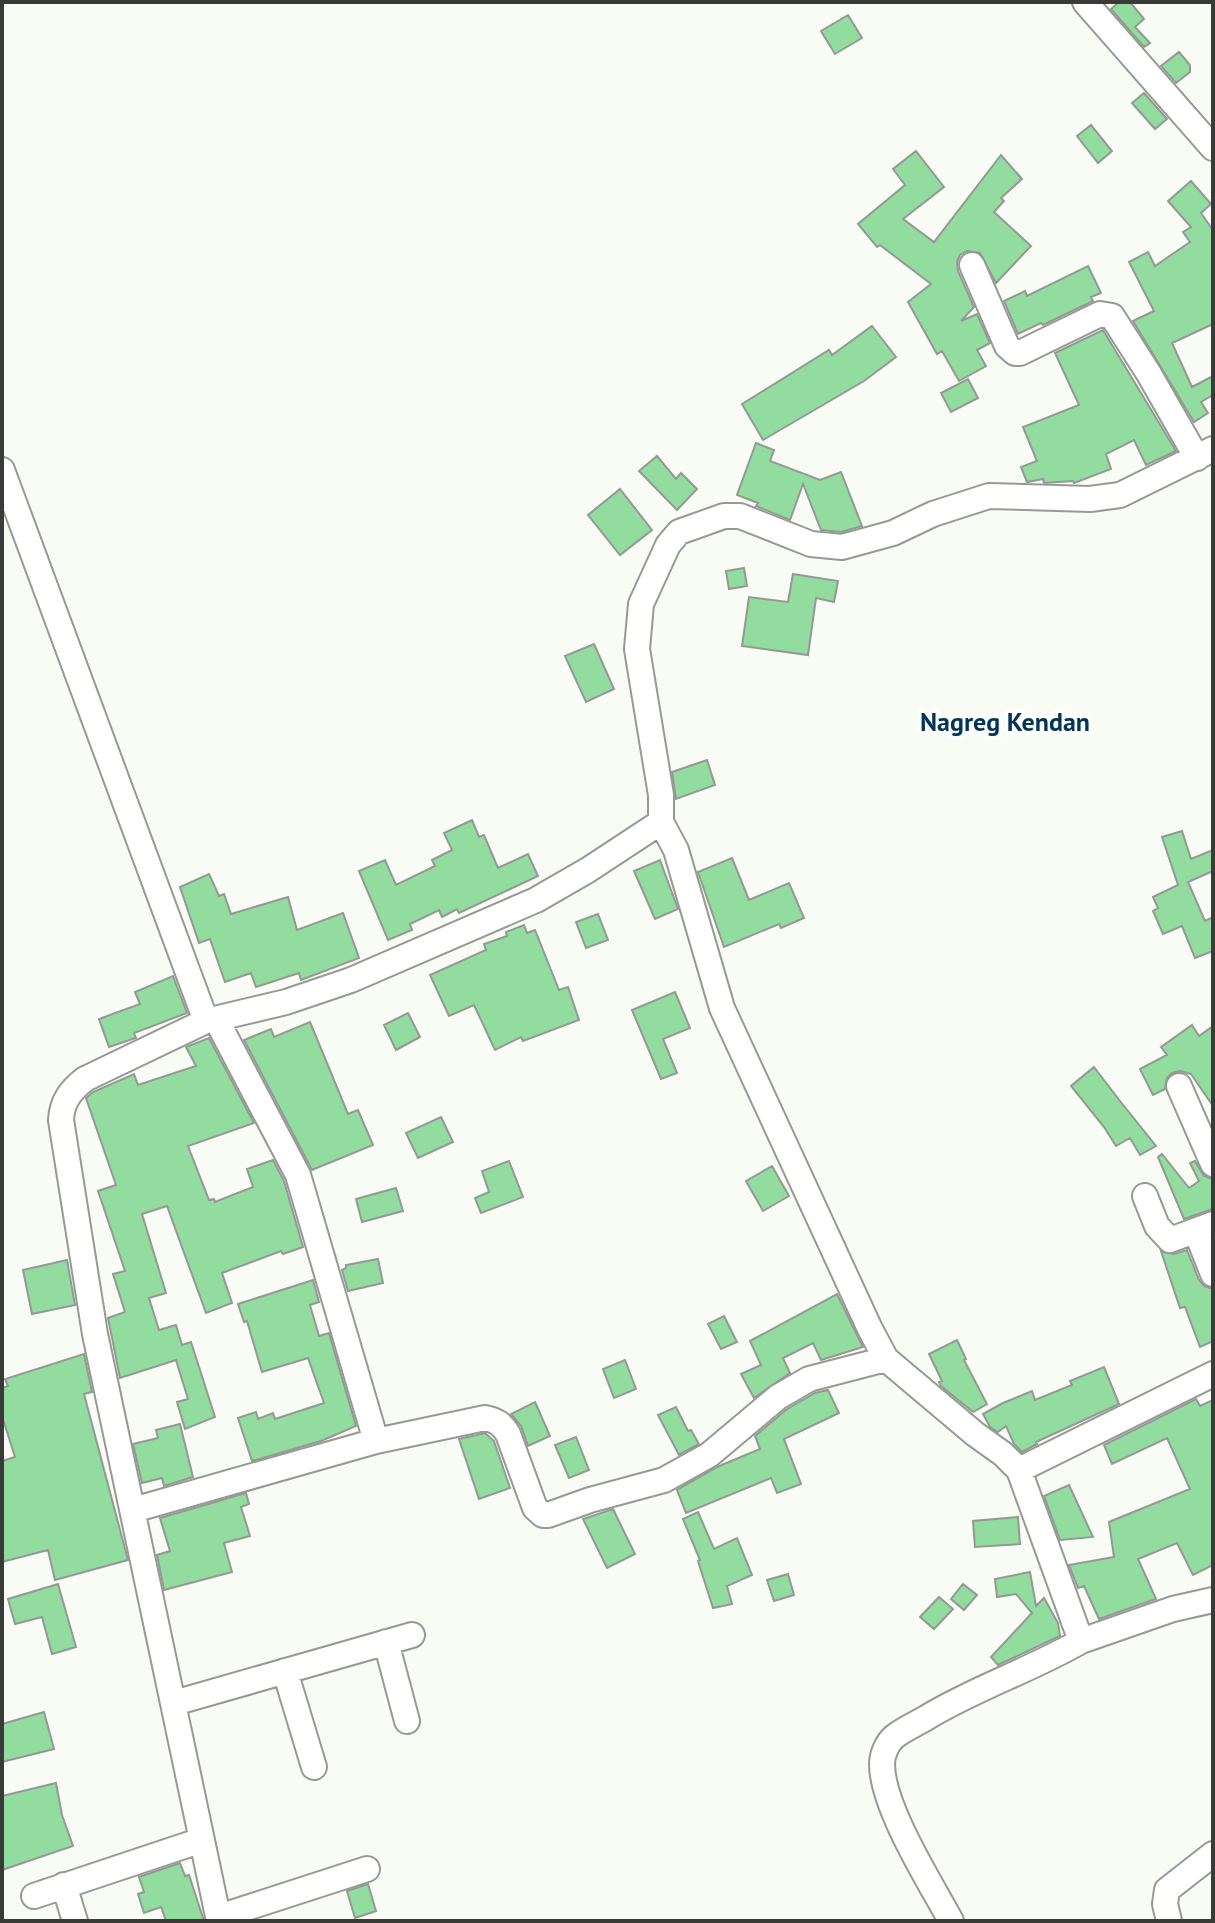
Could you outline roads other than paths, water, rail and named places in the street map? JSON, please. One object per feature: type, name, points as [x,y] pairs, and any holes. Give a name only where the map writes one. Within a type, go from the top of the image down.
[{"type":"street","points":[[1085,2],[1213,148]]},
{"type":"street","points":[[972,265],[1007,346],[1015,353],[1100,314],[1112,316],[1205,453],[1120,495],[1060,500],[989,496],[933,514],[893,533],[842,547],[811,544],[740,516],[724,516],[679,532],[664,552],[641,604],[637,649],[661,795],[661,822],[676,850],[722,1008],[886,1359],[1019,1470],[1081,1641]]},
{"type":"street","points":[[2,470],[211,1020],[298,1175],[376,1441]]},
{"type":"street","points":[[367,1869],[219,1919],[95,1334],[61,1129],[62,1107],[75,1086],[85,1079],[211,1020],[286,1002],[351,980],[536,900],[661,822]]},
{"type":"street","points":[[1179,1086],[1213,1164]]},
{"type":"street","points":[[1145,1196],[1157,1226],[1168,1238],[1204,1228],[1213,1274]]},
{"type":"street","points":[[133,1510],[376,1441],[477,1418],[493,1419],[502,1425],[535,1508],[548,1515],[664,1480],[709,1455],[778,1397],[809,1379],[886,1359]]},
{"type":"street","points":[[1019,1470],[1213,1374]]},
{"type":"street","points":[[951,1921],[900,1826],[884,1777],[882,1762],[892,1738],[945,1707],[1081,1641],[1173,1609],[1213,1600]]},
{"type":"street","points":[[174,1703],[412,1635]]},
{"type":"street","points":[[386,1642],[407,1721]]},
{"type":"street","points":[[285,1671],[314,1767]]},
{"type":"street","points":[[34,1896],[202,1840]]},
{"type":"street","points":[[1169,1921],[1165,1904],[1167,1890],[1213,1854]]},
{"type":"street","points":[[64,1885],[75,1921]]},
{"type":"district","name":"Nagreg Kendan","points":[[1005,721]]}]
